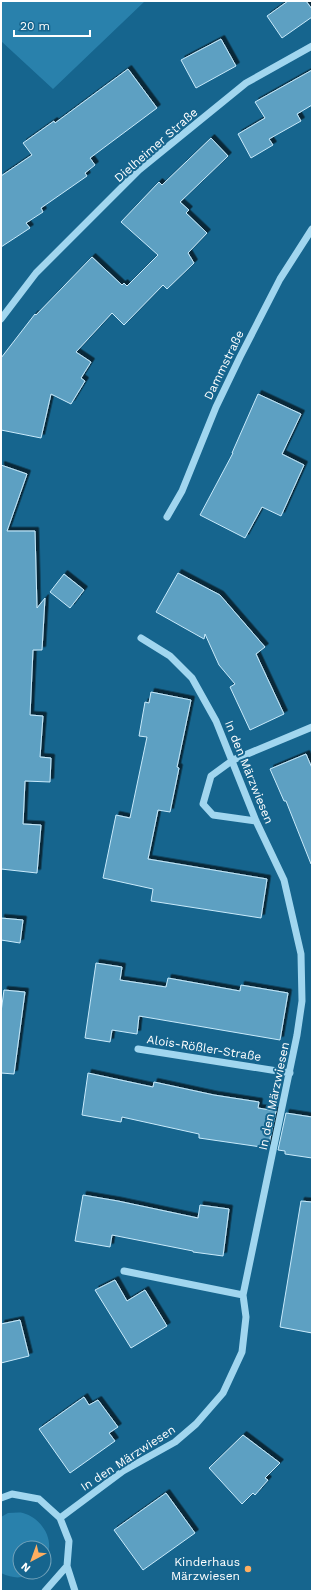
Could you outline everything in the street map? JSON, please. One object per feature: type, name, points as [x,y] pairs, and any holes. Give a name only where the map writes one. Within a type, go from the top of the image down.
[{"type":"street","name":"Dielheimer Straße","points":[[1,319],[36,273],[139,170],[246,83],[312,46]]},
{"type":"street","name":"Dammstraße","points":[[167,517],[182,491],[216,407],[240,356],[280,279],[312,229]]},
{"type":"street","name":"In den Märzwiesen","points":[[60,1518],[123,1471],[175,1442],[196,1424],[223,1393],[242,1352],[246,1317],[243,1295],[290,1074],[302,1001],[301,954],[284,880],[256,821],[233,760],[216,721],[192,678],[170,656],[141,638]]},
{"type":"street","points":[[256,821],[213,814],[203,804],[211,776],[233,760],[312,726]]},
{"type":"street","name":"Alois-Rößler-Straße","points":[[138,1049],[290,1074]]},
{"type":"street","points":[[124,1271],[243,1295]]},
{"type":"street","points":[[1,1498],[12,1494],[39,1499],[60,1518],[69,1541],[67,1566],[75,1591]]},
{"type":"street","points":[[45,1591],[67,1566]]},
{"type":"shaded area","points":[[1,1],[145,1],[53,89],[1,41]]},
{"type":"shaded area","points":[[8,1513],[21,1513],[30,1516],[42,1526],[49,1540],[12,1540],[12,1576],[1,1573],[1,1517]]},
{"type":"building","points":[[288,1],[306,1],[312,9],[312,17],[282,38],[267,16]]},
{"type":"building","points":[[221,39],[236,66],[196,88],[181,60]]},
{"type":"building","points":[[128,69],[157,108],[90,158],[95,165],[85,173],[87,176],[41,208],[43,212],[26,223],[30,228],[1,247],[1,176],[32,155],[23,143],[54,121],[55,123]]},
{"type":"building","points":[[312,70],[312,105],[297,114],[301,121],[269,139],[273,145],[251,158],[238,134],[265,118],[255,102]]},
{"type":"building","points":[[211,138],[228,156],[180,202],[189,210],[186,213],[207,233],[188,253],[194,263],[167,289],[163,285],[124,325],[112,313],[76,352],[91,362],[81,378],[85,381],[71,404],[51,394],[41,438],[1,430],[1,358],[35,314],[36,315],[92,257],[122,285],[124,283],[127,286],[158,255],[121,222],[159,182],[162,185]]},
{"type":"building","points":[[258,394],[301,414],[282,454],[304,465],[281,516],[262,507],[245,538],[200,515],[233,453]]},
{"type":"building","points":[[1,465],[27,474],[7,531],[35,531],[37,608],[45,598],[42,650],[33,650],[30,715],[43,716],[40,757],[51,758],[50,782],[25,781],[23,824],[41,825],[37,873],[1,869]]},
{"type":"building","points":[[178,573],[220,595],[265,647],[256,654],[284,714],[250,730],[230,687],[235,684],[219,665],[205,634],[204,639],[156,612]]},
{"type":"building","points":[[64,574],[84,590],[70,608],[50,592]]},
{"type":"building","points":[[151,692],[191,700],[177,767],[179,768],[170,812],[158,810],[148,859],[267,879],[261,918],[151,901],[153,889],[103,878],[116,815],[130,818],[147,737],[139,736],[145,702],[149,703]]},
{"type":"building","points":[[306,754],[312,768],[312,864],[286,801],[284,801],[270,769]]},
{"type":"building","points":[[1,918],[23,920],[20,943],[1,940]]},
{"type":"building","points":[[96,963],[122,967],[120,980],[166,987],[168,978],[240,991],[241,985],[288,993],[280,1040],[139,1016],[137,1034],[112,1030],[110,1042],[85,1038]]},
{"type":"building","points":[[4,990],[25,992],[14,1074],[1,1073],[1,1012]]},
{"type":"building","points":[[88,1073],[153,1087],[154,1082],[214,1095],[259,1102],[258,1108],[276,1111],[268,1148],[199,1138],[199,1134],[122,1117],[121,1122],[82,1115]]},
{"type":"building","points":[[286,1113],[312,1117],[312,1158],[285,1154],[285,1151],[278,1150]]},
{"type":"building","points":[[83,1195],[198,1218],[200,1205],[229,1209],[223,1256],[193,1252],[112,1235],[110,1247],[75,1241]]},
{"type":"building","points":[[301,1201],[312,1202],[312,1333],[280,1327]]},
{"type":"building","points":[[115,1280],[127,1301],[145,1290],[167,1326],[131,1348],[95,1290]]},
{"type":"building","points":[[20,1320],[29,1356],[1,1363],[1,1324]]},
{"type":"building","points":[[84,1397],[89,1405],[98,1400],[118,1427],[109,1433],[115,1441],[70,1473],[39,1429]]},
{"type":"building","points":[[243,1435],[280,1463],[265,1478],[268,1480],[255,1495],[253,1493],[242,1504],[209,1468]]},
{"type":"building","points":[[166,1493],[195,1533],[143,1570],[114,1530]]},
{"type":"place","name":"Kinderhaus Märzwiesen","points":[[248,1569]]}]
